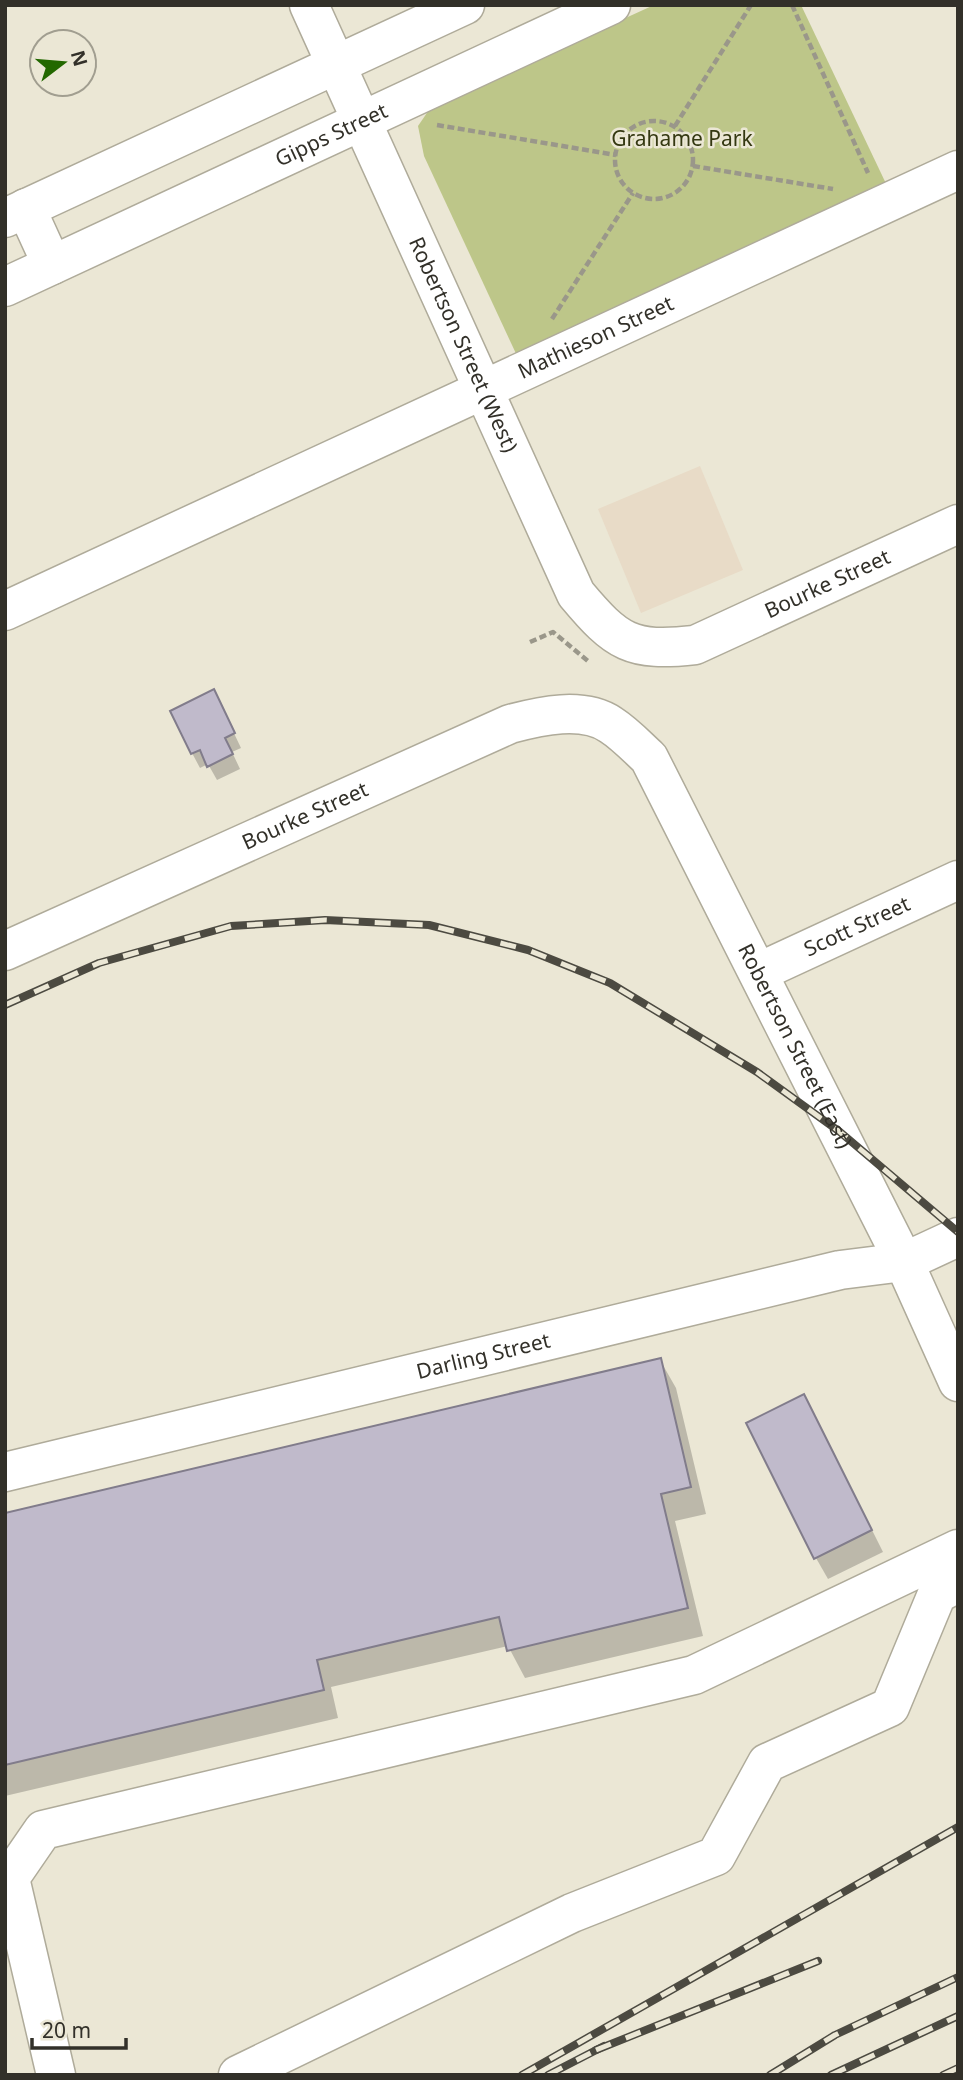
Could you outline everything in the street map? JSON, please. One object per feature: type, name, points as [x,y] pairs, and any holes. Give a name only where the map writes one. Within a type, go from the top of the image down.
[{"type":"street","name":"Robertson Street (West)","points":[[309,5],[576,594],[603,626],[629,642],[655,650]]},
{"type":"street","points":[[52,265],[15,213],[465,5]]},
{"type":"street","name":"Gipps Street","points":[[5,287],[611,5]]},
{"type":"street","name":"Mathieson Street","points":[[5,611],[958,170]]},
{"type":"street","name":"Bourke Street","points":[[655,650],[695,645],[958,524]]},
{"type":"street","name":"Bourke Street","points":[[6,949],[510,724],[542,715],[586,716],[610,724]]},
{"type":"street","name":"Robertson Street (East)","points":[[610,724],[649,758],[904,1262],[958,1382]]},
{"type":"street","name":"Scott Street","points":[[759,972],[958,880]]},
{"type":"street","name":"Darling Street","points":[[5,1472],[841,1270],[904,1262],[958,1237]]},
{"type":"street","points":[[56,2075],[17,1974],[10,1878],[43,1830],[694,1675],[958,1549]]},
{"type":"street","points":[[238,2075],[572,1913],[716,1856],[767,1762],[890,1707],[937,1594],[958,1583]]},
{"type":"path","points":[[675,126],[751,5]]},
{"type":"path","points":[[792,5],[873,185]]},
{"type":"path","points":[[660,121],[675,126],[687,138],[693,150],[690,177],[679,191],[659,199],[633,193],[622,183],[616,168],[615,155],[620,141],[640,123],[660,121]]},
{"type":"path","points":[[430,123],[615,155]]},
{"type":"path","points":[[693,166],[839,190]]},
{"type":"path","points":[[547,327],[633,193]]},
{"type":"path","points":[[530,642],[553,632],[564,642]]},
{"type":"shaded area","points":[[700,466],[743,570],[641,613],[598,509]]},
{"type":"green space","name":"Grahame Park","points":[[654,5],[801,5],[890,192],[519,360],[424,156],[418,126],[431,107]]},
{"type":"building","points":[[214,689],[235,733],[225,738],[233,754],[207,767],[200,750],[191,754],[170,711]]},
{"type":"building","points":[[661,1358],[691,1487],[661,1494],[688,1608],[507,1651],[499,1617],[317,1660],[324,1690],[5,1765],[5,1513]]},
{"type":"building","points":[[804,1394],[872,1530],[814,1559],[746,1423]]},
{"type":"railway","points":[[5,1005],[99,963],[231,926],[325,920],[429,925],[528,950],[610,983],[757,1072],[840,1132],[958,1232]]},
{"type":"railway","points":[[522,2075],[958,1827]]},
{"type":"railway","points":[[596,2050],[818,1961]]},
{"type":"railway","points":[[770,2075],[835,2035],[958,1977]]},
{"type":"railway","points":[[831,2075],[958,2016]]},
{"type":"railway","points":[[548,2075],[604,2046]]},
{"type":"railway","points":[[943,2075],[958,2068]]}]
